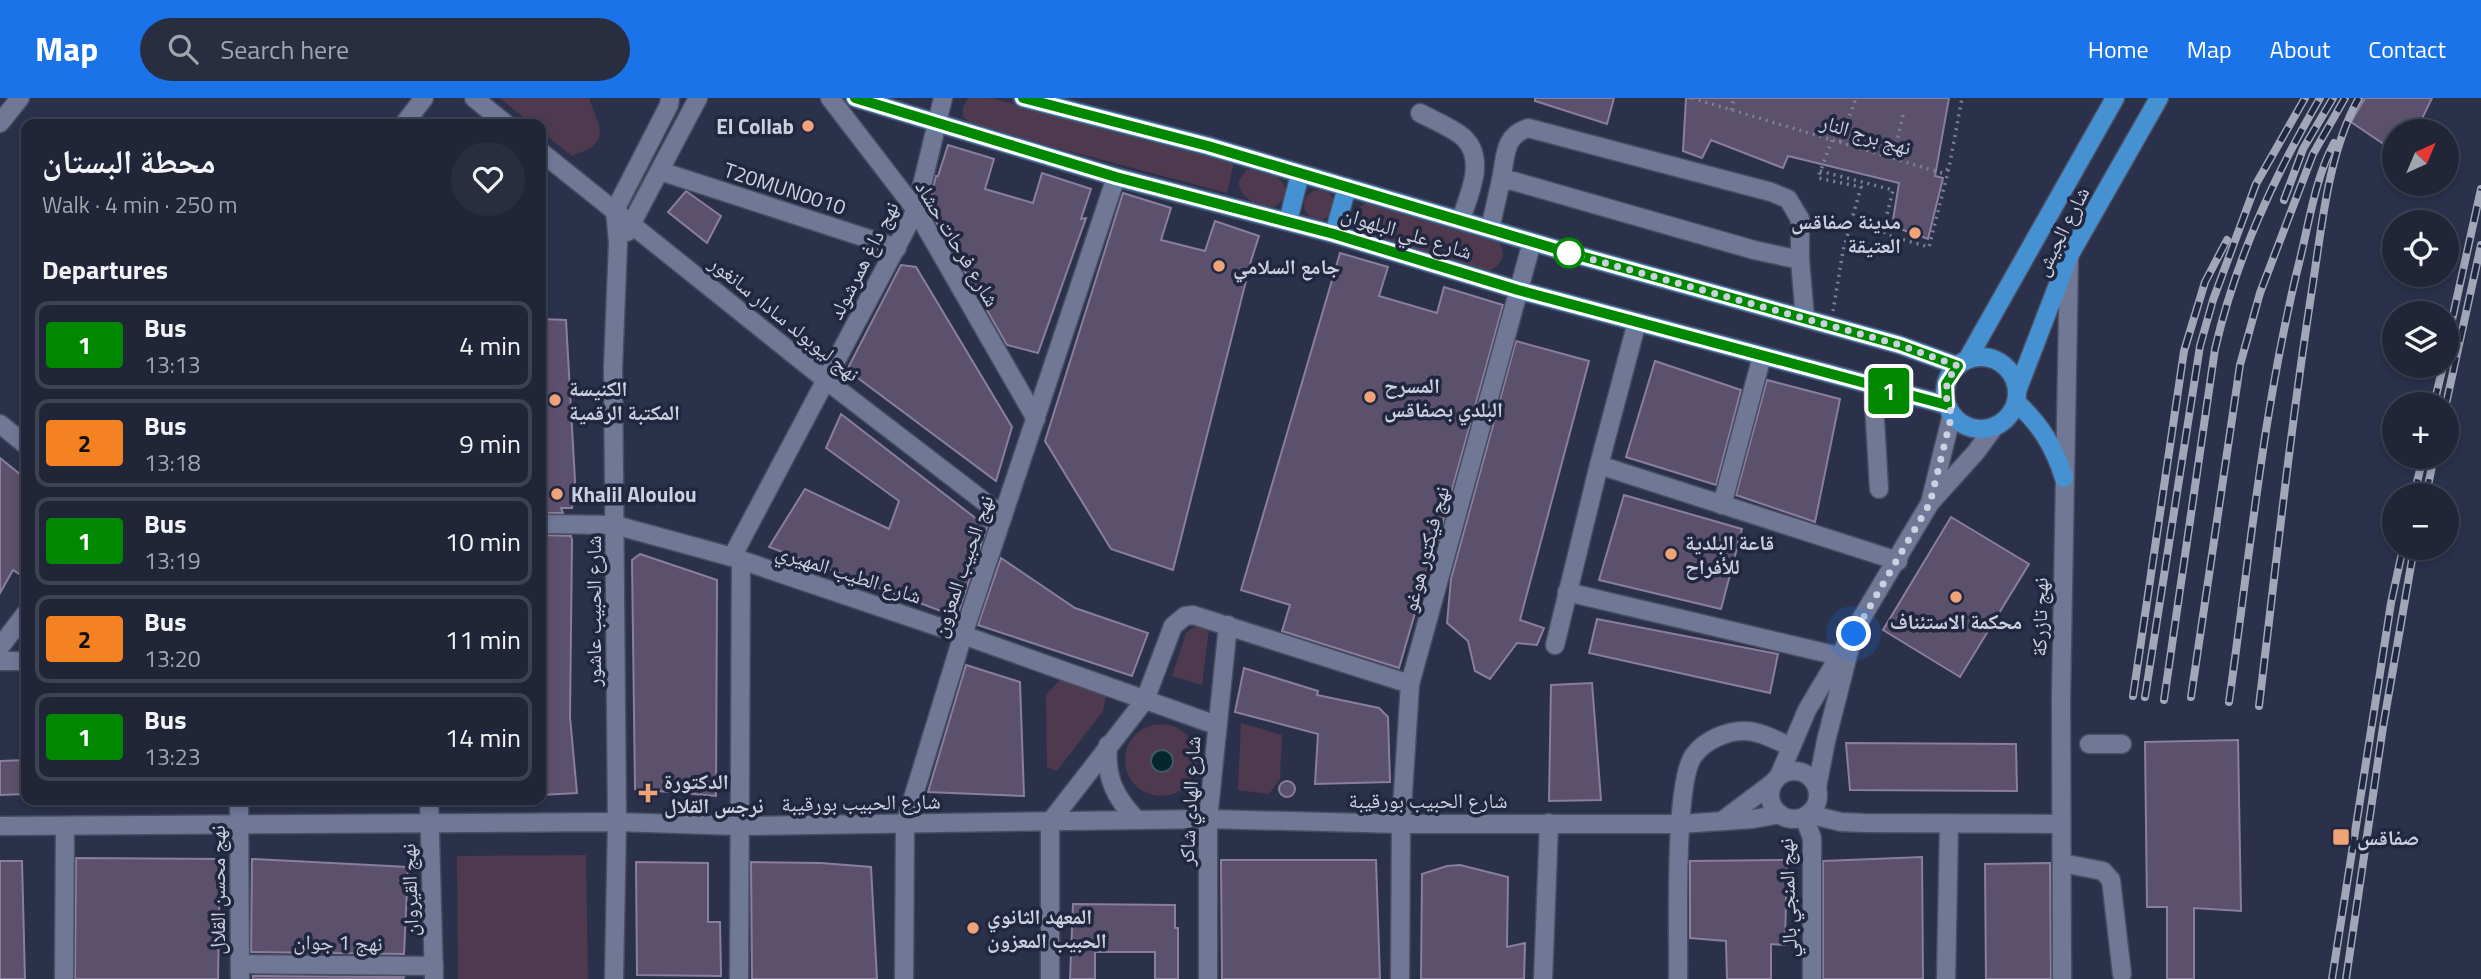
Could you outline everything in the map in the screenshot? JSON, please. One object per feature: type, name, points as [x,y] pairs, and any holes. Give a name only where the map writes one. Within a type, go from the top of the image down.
[{"type":"main road","name":"شارع علي البلهوان","points":[[855,98],[1116,177],[1288,221],[1518,290],[1873,386],[1950,410]]},
{"type":"main road","name":"شارع علي البلهوان","points":[[1023,98],[1208,146],[1532,242],[1962,363]]},
{"type":"main road","name":"شارع الجيش","points":[[1962,363],[2115,98]]},
{"type":"main road","name":"شارع الجيش","points":[[2016,397],[2069,256],[2159,98]]},
{"type":"main road","points":[[1288,221],[1300,174]]},
{"type":"main road","points":[[1334,234],[1347,187]]},
{"type":"main road","points":[[2016,397],[2011,412],[1996,426],[1972,428],[1961,423],[1950,410],[1946,384],[1962,363],[1978,358],[1989,358],[2000,363],[2008,370],[2016,397],[2047,436],[2064,478]]},
{"type":"street","points":[[0,123],[20,98]]},
{"type":"street","points":[[408,119],[424,98]]},
{"type":"street","points":[[474,98],[500,119]]},
{"type":"street","points":[[615,210],[669,105],[670,98]]},
{"type":"street","points":[[618,243],[632,225],[698,98]]},
{"type":"street","name":"شارع فرحات حشاد","points":[[830,98],[916,210],[1036,419]]},
{"type":"street","name":"نهج داغ همرشولد","points":[[739,979],[737,559],[916,210],[943,98]]},
{"type":"street","points":[[1420,113],[1462,137],[1473,151],[1476,170],[1461,219]]},
{"type":"street","points":[[1490,229],[1509,142],[1516,132],[1528,128],[1771,191],[1788,199],[1800,219],[1805,318]]},
{"type":"street","name":"نهج ليوبولد سادار سانغور","points":[[546,156],[827,381],[1003,516]]},
{"type":"street","name":"T20MUN0010","points":[[660,170],[897,248]]},
{"type":"street","name":"نهج الحبيب المعزون","points":[[904,979],[905,824],[963,635],[1116,177]]},
{"type":"street","points":[[1501,180],[1513,181],[1754,250],[1800,260]]},
{"type":"street","name":"شارع الحبيب عاشور","points":[[614,979],[617,822],[613,368],[618,243],[615,210]]},
{"type":"street","name":"نهج فيكتور هوغو","points":[[1400,979],[1401,824],[1410,684],[1532,242]]},
{"type":"street","name":"نهج تازركة","points":[[2062,979],[2064,478],[2069,256]]},
{"type":"street","points":[[1555,645],[1637,322]]},
{"type":"street","points":[[1722,505],[1762,356]]},
{"type":"street","points":[[1873,386],[1879,489]]},
{"type":"street","points":[[1930,503],[1950,410]]},
{"type":"street","points":[[0,424],[21,441]]},
{"type":"street","points":[[1996,426],[1930,503],[1843,657],[1807,710],[1770,796],[1775,809],[1792,819],[1806,816],[1865,823],[2061,824]]},
{"type":"street","points":[[1599,465],[1898,561]]},
{"type":"street","name":"شارع الطيب المهيري","points":[[546,524],[615,525],[737,559],[963,635],[1216,725]]},
{"type":"street","points":[[1567,592],[1843,657]]},
{"type":"street","points":[[1050,979],[1050,822],[1144,700],[1173,626],[1179,620],[1193,615],[1410,684]]},
{"type":"street","points":[[0,647],[21,620]]},
{"type":"street","name":"شارع الهادي شاكر","points":[[1208,979],[1208,819],[1228,625]]},
{"type":"street","points":[[1806,816],[1814,809],[1843,657]]},
{"type":"street","points":[[0,661],[21,661]]},
{"type":"street","points":[[1678,979],[1680,824],[1686,773],[1693,755],[1708,742],[1733,731],[1749,730],[1791,747]]},
{"type":"street","points":[[2089,744],[2122,744]]},
{"type":"street","points":[[1108,745],[1107,762],[1112,786],[1125,808],[1137,820]]},
{"type":"street","points":[[1722,821],[1776,779],[1793,771],[1808,775],[1817,791],[1834,807],[1865,823]]},
{"type":"street","name":"نهج محسن القلال","points":[[239,805],[240,972]]},
{"type":"street","name":"نهج القيروان","points":[[429,805],[434,973]]},
{"type":"street","name":"شارع الحبيب بورقيبة","points":[[0,826],[617,822],[739,826],[1208,819],[1401,824],[1680,824],[1780,814]]},
{"type":"street","name":"نهج المنجي بالي","points":[[1806,816],[1812,838],[1812,979]]},
{"type":"street","points":[[1543,979],[1549,823]]},
{"type":"street","points":[[1947,979],[1948,825]]},
{"type":"street","points":[[64,979],[65,826]]},
{"type":"street","points":[[2062,863],[2103,871],[2112,880],[2122,974]]},
{"type":"street","name":"نهج 1 جوان","points":[[240,972],[434,973]]},
{"type":"path","name":"نهج برج النار","points":[[1692,98],[1942,173],[1950,168]]},
{"type":"path","points":[[1731,110],[1734,98]]},
{"type":"path","points":[[1840,143],[1856,98]]},
{"type":"path","points":[[1821,171],[1893,190],[1883,231],[1887,235],[1929,247],[1950,168],[1962,98]]},
{"type":"path","points":[[1893,158],[1904,111]]},
{"type":"path","points":[[1830,326],[1843,251],[1861,187],[1818,178],[1832,140]]},
{"type":"shaded area","points":[[500,98],[589,98],[600,128],[599,139],[591,148],[572,156],[546,135],[546,119],[526,119]]},
{"type":"shaded area","points":[[968,98],[991,98],[1234,162],[1227,193],[975,126],[963,117],[963,107]]},
{"type":"shaded area","points":[[1246,170],[1271,174],[1281,181],[1285,192],[1284,199],[1275,207],[1251,201],[1242,193],[1239,181]]},
{"type":"shaded area","points":[[1319,190],[1325,191],[1333,199],[1333,211],[1325,219],[1319,220],[1313,219],[1305,211],[1304,205],[1305,199],[1313,191]]},
{"type":"shaded area","points":[[1364,204],[1497,241],[1503,253],[1501,261],[1490,270],[1483,269],[1362,233],[1354,218],[1355,211]]},
{"type":"shaded area","points":[[1194,627],[1209,630],[1202,685],[1172,676],[1186,633]]},
{"type":"shaded area","points":[[1060,680],[1106,696],[1103,711],[1057,771],[1047,767],[1046,695]]},
{"type":"shaded area","points":[[1241,723],[1282,735],[1280,779],[1269,794],[1238,790]]},
{"type":"shaded area","points":[[1161,724],[1181,730],[1191,740],[1197,760],[1191,780],[1181,790],[1161,796],[1141,790],[1131,780],[1125,760],[1131,740],[1141,730]]},
{"type":"shaded area","points":[[586,855],[588,979],[458,979],[457,856]]},
{"type":"water","points":[[1162,750],[1170,753],[1173,761],[1170,769],[1162,772],[1154,769],[1151,761],[1154,753]]},
{"type":"building","points":[[1535,98],[1614,98],[1607,124],[1535,101]]},
{"type":"building","points":[[1686,98],[1949,98],[1935,176],[1943,178],[1928,239],[1892,226],[1899,183],[1788,156],[1783,168],[1711,140],[1702,158],[1683,151]]},
{"type":"building","points":[[2365,98],[2432,98],[2422,119],[2382,119],[2382,143],[2351,122]]},
{"type":"building","points":[[948,145],[994,159],[985,189],[1033,203],[1042,173],[1091,189],[1081,219],[1086,218],[1038,353],[1007,345],[928,208]]},
{"type":"building","points":[[686,191],[721,216],[707,243],[668,212]]},
{"type":"building","points":[[1123,193],[1171,208],[1161,240],[1205,251],[1215,221],[1259,236],[1173,570],[1111,549],[1045,441]]},
{"type":"building","points":[[1340,253],[1388,267],[1379,296],[1437,313],[1444,287],[1503,305],[1429,573],[1427,572],[1399,668],[1282,631],[1290,605],[1241,590]]},
{"type":"building","points":[[901,265],[916,267],[1012,427],[996,481],[847,370]]},
{"type":"building","name":"الكنيسة المكتبة الرقمية","points":[[546,319],[566,320],[575,481],[572,508],[561,508],[563,513],[546,513]]},
{"type":"building","points":[[1516,341],[1589,361],[1520,620],[1544,628],[1537,645],[1517,643],[1490,679],[1475,671],[1468,641],[1447,623],[1451,579]]},
{"type":"building","points":[[1655,361],[1741,390],[1716,485],[1626,457]]},
{"type":"building","points":[[1767,380],[1840,399],[1815,522],[1736,495]]},
{"type":"building","points":[[841,414],[987,527],[957,617],[769,547],[805,489],[889,529],[899,501],[826,448]]},
{"type":"building","points":[[0,458],[21,475],[21,571],[19,574],[13,570],[0,593]]},
{"type":"building","name":"قاعة البلدية للأفراح","points":[[1624,495],[1742,529],[1721,609],[1599,580]]},
{"type":"building","name":"محكمة الاستئناف","points":[[1951,517],[2029,564],[1960,677],[1883,630]]},
{"type":"building","points":[[546,535],[571,536],[572,540],[570,717],[577,793],[546,795]]},
{"type":"building","points":[[640,554],[717,580],[716,796],[635,789],[632,560]]},
{"type":"building","points":[[1001,558],[1075,608],[1148,633],[1132,676],[978,625]]},
{"type":"building","points":[[1597,619],[1778,654],[1770,693],[1589,653]]},
{"type":"building","points":[[966,665],[1020,682],[1024,796],[928,792]]},
{"type":"building","points":[[1244,668],[1318,691],[1317,695],[1379,708],[1388,717],[1390,782],[1315,784],[1318,734],[1235,712]]},
{"type":"building","points":[[1592,683],[1601,800],[1549,801],[1551,685]]},
{"type":"building","points":[[2238,740],[2241,911],[2194,908],[2194,979],[2167,979],[2167,907],[2147,907],[2145,742]]},
{"type":"building","points":[[1846,743],[2016,744],[2017,791],[1850,790]]},
{"type":"building","points":[[21,760],[21,794],[0,795],[0,761]]},
{"type":"building","points":[[1287,781],[1295,789],[1287,797],[1279,789]]},
{"type":"building","points":[[1922,857],[1923,979],[1823,979],[1823,861]]},
{"type":"building","points":[[76,858],[220,859],[218,979],[75,979]]},
{"type":"building","points":[[252,859],[408,867],[404,954],[251,952]]},
{"type":"building","points":[[1221,860],[1376,860],[1380,979],[1222,979]]},
{"type":"building","points":[[1787,860],[1785,945],[1771,944],[1771,979],[1727,979],[1726,941],[1690,938],[1690,861]]},
{"type":"building","points":[[0,861],[22,861],[25,979],[0,979]]},
{"type":"building","points":[[636,862],[708,863],[708,922],[720,922],[721,976],[637,975]]},
{"type":"building","points":[[751,862],[871,867],[877,979],[752,979]]},
{"type":"building","points":[[2050,863],[2051,979],[1986,979],[1985,864]]},
{"type":"building","points":[[1460,865],[1508,877],[1507,947],[1525,943],[1524,979],[1421,979],[1422,874]]},
{"type":"building","points":[[1073,904],[1175,905],[1178,979],[1155,979],[1155,952],[1095,952],[1095,979],[1070,979]]},
{"type":"building","points":[[253,976],[404,977],[253,979]]},
{"type":"railway","points":[[2145,697],[2200,346],[2213,300],[2256,184],[2305,98]]},
{"type":"railway","points":[[2164,700],[2215,349],[2245,251],[2287,158],[2320,98]]},
{"type":"railway","points":[[2284,200],[2303,149],[2333,98]]},
{"type":"railway","points":[[2191,697],[2240,365],[2260,293],[2313,154],[2345,98]]},
{"type":"railway","points":[[2259,706],[2291,442],[2324,212],[2340,141],[2359,98]]},
{"type":"railway","points":[[2229,702],[2277,365],[2314,198],[2334,143]]},
{"type":"railway","points":[[2456,301],[2481,189]]},
{"type":"railway","points":[[2133,696],[2184,351],[2205,282],[2227,240]]},
{"type":"railway","points":[[2449,392],[2481,245]]},
{"type":"railway","points":[[2437,392],[2440,378]]},
{"type":"railway","points":[[2417,483],[2420,469]]},
{"type":"railway","points":[[2429,483],[2431,469]]},
{"type":"railway","points":[[2332,979],[2391,603],[2400,560]]},
{"type":"railway","points":[[2346,979],[2383,727],[2412,560]]},
{"type":"bus line","name":"1","points":[[855,98],[1116,177],[1334,234],[1518,290],[1947,405],[1946,384],[1958,366],[1900,345],[1570,253],[1208,146],[1023,98]]},
{"type":"place","name":"El Collab","points":[[808,126]]},
{"type":"place","name":"مدينة صفاقس العتيقة","points":[[1915,233]]},
{"type":"place","name":"جامع السلامي","points":[[1219,266]]},
{"type":"place","name":"المسرح البلدي بصفاقس","points":[[1370,397]]},
{"type":"place","name":"الكنيسة المكتبة الرقمية","points":[[555,400]]},
{"type":"place","name":"Khalil Aloulou","points":[[557,494]]},
{"type":"place","name":"قاعة البلدية للأفراح","points":[[1671,554]]},
{"type":"place","name":"محكمة الاستئناف","points":[[1956,597]]},
{"type":"place","name":"الدكتورة نرجس القلال","points":[[648,793]]},
{"type":"place","name":"صفاقس","points":[[2341,837]]},
{"type":"place","name":"المعهد الثانوي الحبيب المعزون","points":[[973,928]]},
{"type":"route","points":[[1569,253],[1900,345],[1958,366],[1946,384],[1947,405],[1952,414],[1930,503],[1854,634]]}]
